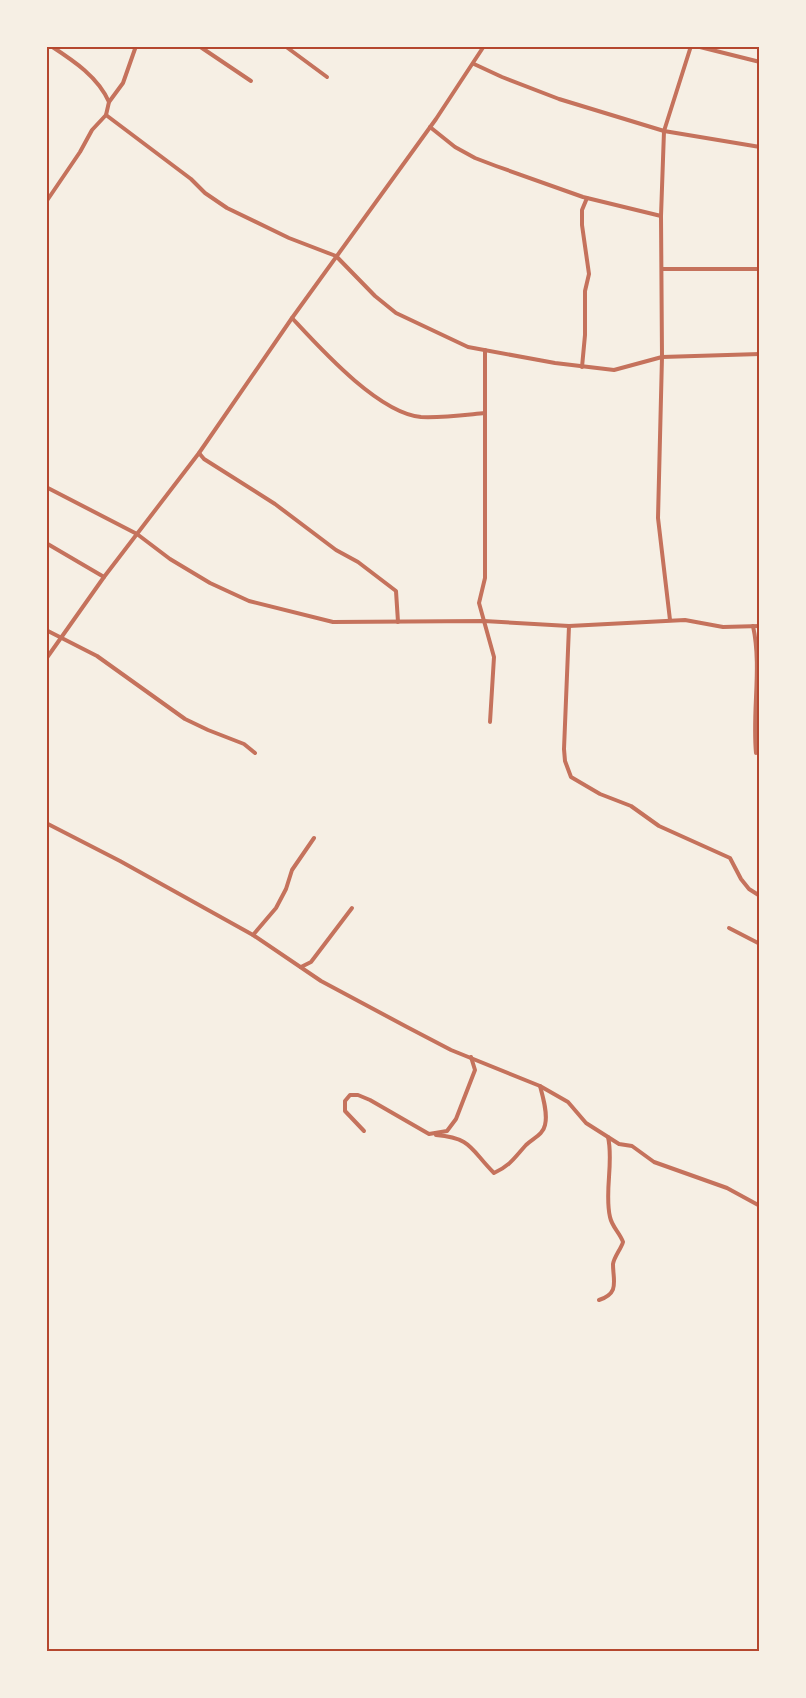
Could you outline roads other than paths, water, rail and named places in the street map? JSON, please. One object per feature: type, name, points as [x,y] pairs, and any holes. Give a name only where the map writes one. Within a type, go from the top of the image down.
[{"type":"street","points":[[51,46],[95,79],[104,89],[109,102]]},
{"type":"street","points":[[46,202],[92,130],[106,115],[109,102],[123,83],[136,46]]},
{"type":"street","points":[[200,46],[251,81]]},
{"type":"street","points":[[285,46],[327,77]]},
{"type":"street","points":[[46,659],[104,577],[199,453],[336,256],[430,128],[484,46]]},
{"type":"street","points":[[670,621],[658,518],[664,131],[691,46]]},
{"type":"street","points":[[696,46],[759,62]]},
{"type":"street","points":[[474,64],[549,95],[664,131],[759,147]]},
{"type":"street","points":[[106,115],[227,208],[336,256],[375,296],[396,313],[468,347],[582,367],[614,370],[662,357],[759,354]]},
{"type":"street","points":[[430,128],[455,147],[475,158],[587,198],[661,216]]},
{"type":"street","points":[[582,367],[585,291],[589,274],[582,210],[587,198]]},
{"type":"street","points":[[662,269],[759,269]]},
{"type":"street","points":[[292,318],[330,360],[377,398],[399,410],[419,417],[485,413]]},
{"type":"street","points":[[485,350],[485,578],[479,603],[494,657],[490,722]]},
{"type":"street","points":[[199,453],[204,459],[275,504],[336,550],[386,581],[396,591],[398,622]]},
{"type":"street","points":[[46,487],[137,534],[170,559],[210,583],[249,601],[333,622],[484,621],[569,626],[686,620],[723,627],[759,626]]},
{"type":"street","points":[[46,543],[104,577]]},
{"type":"street","points":[[569,626],[564,749],[565,761],[571,777],[600,794],[631,806],[667,830],[730,858],[741,879],[759,896]]},
{"type":"street","points":[[753,626],[757,644],[754,713],[756,753]]},
{"type":"street","points":[[46,630],[98,656],[185,719],[244,744],[255,753]]},
{"type":"street","points":[[46,824],[120,861],[254,935],[321,981],[407,1027],[451,1050],[540,1086],[568,1102],[586,1123],[619,1144],[632,1146],[654,1162],[727,1188],[759,1206]]},
{"type":"street","points":[[254,935],[276,908],[286,889],[292,870],[314,838]]},
{"type":"street","points":[[300,967],[311,962],[352,908]]},
{"type":"street","points":[[729,928],[759,944]]},
{"type":"street","points":[[429,1134],[447,1131],[456,1119],[475,1070],[471,1057]]},
{"type":"street","points":[[364,1131],[345,1111],[345,1101],[350,1095],[358,1095],[370,1100],[429,1134],[454,1137],[467,1142],[494,1173],[506,1168],[527,1144],[540,1135],[546,1124],[540,1086]]},
{"type":"street","points":[[599,1300],[607,1298],[612,1292],[615,1281],[613,1263],[623,1242],[609,1216],[610,1151],[608,1136]]}]
